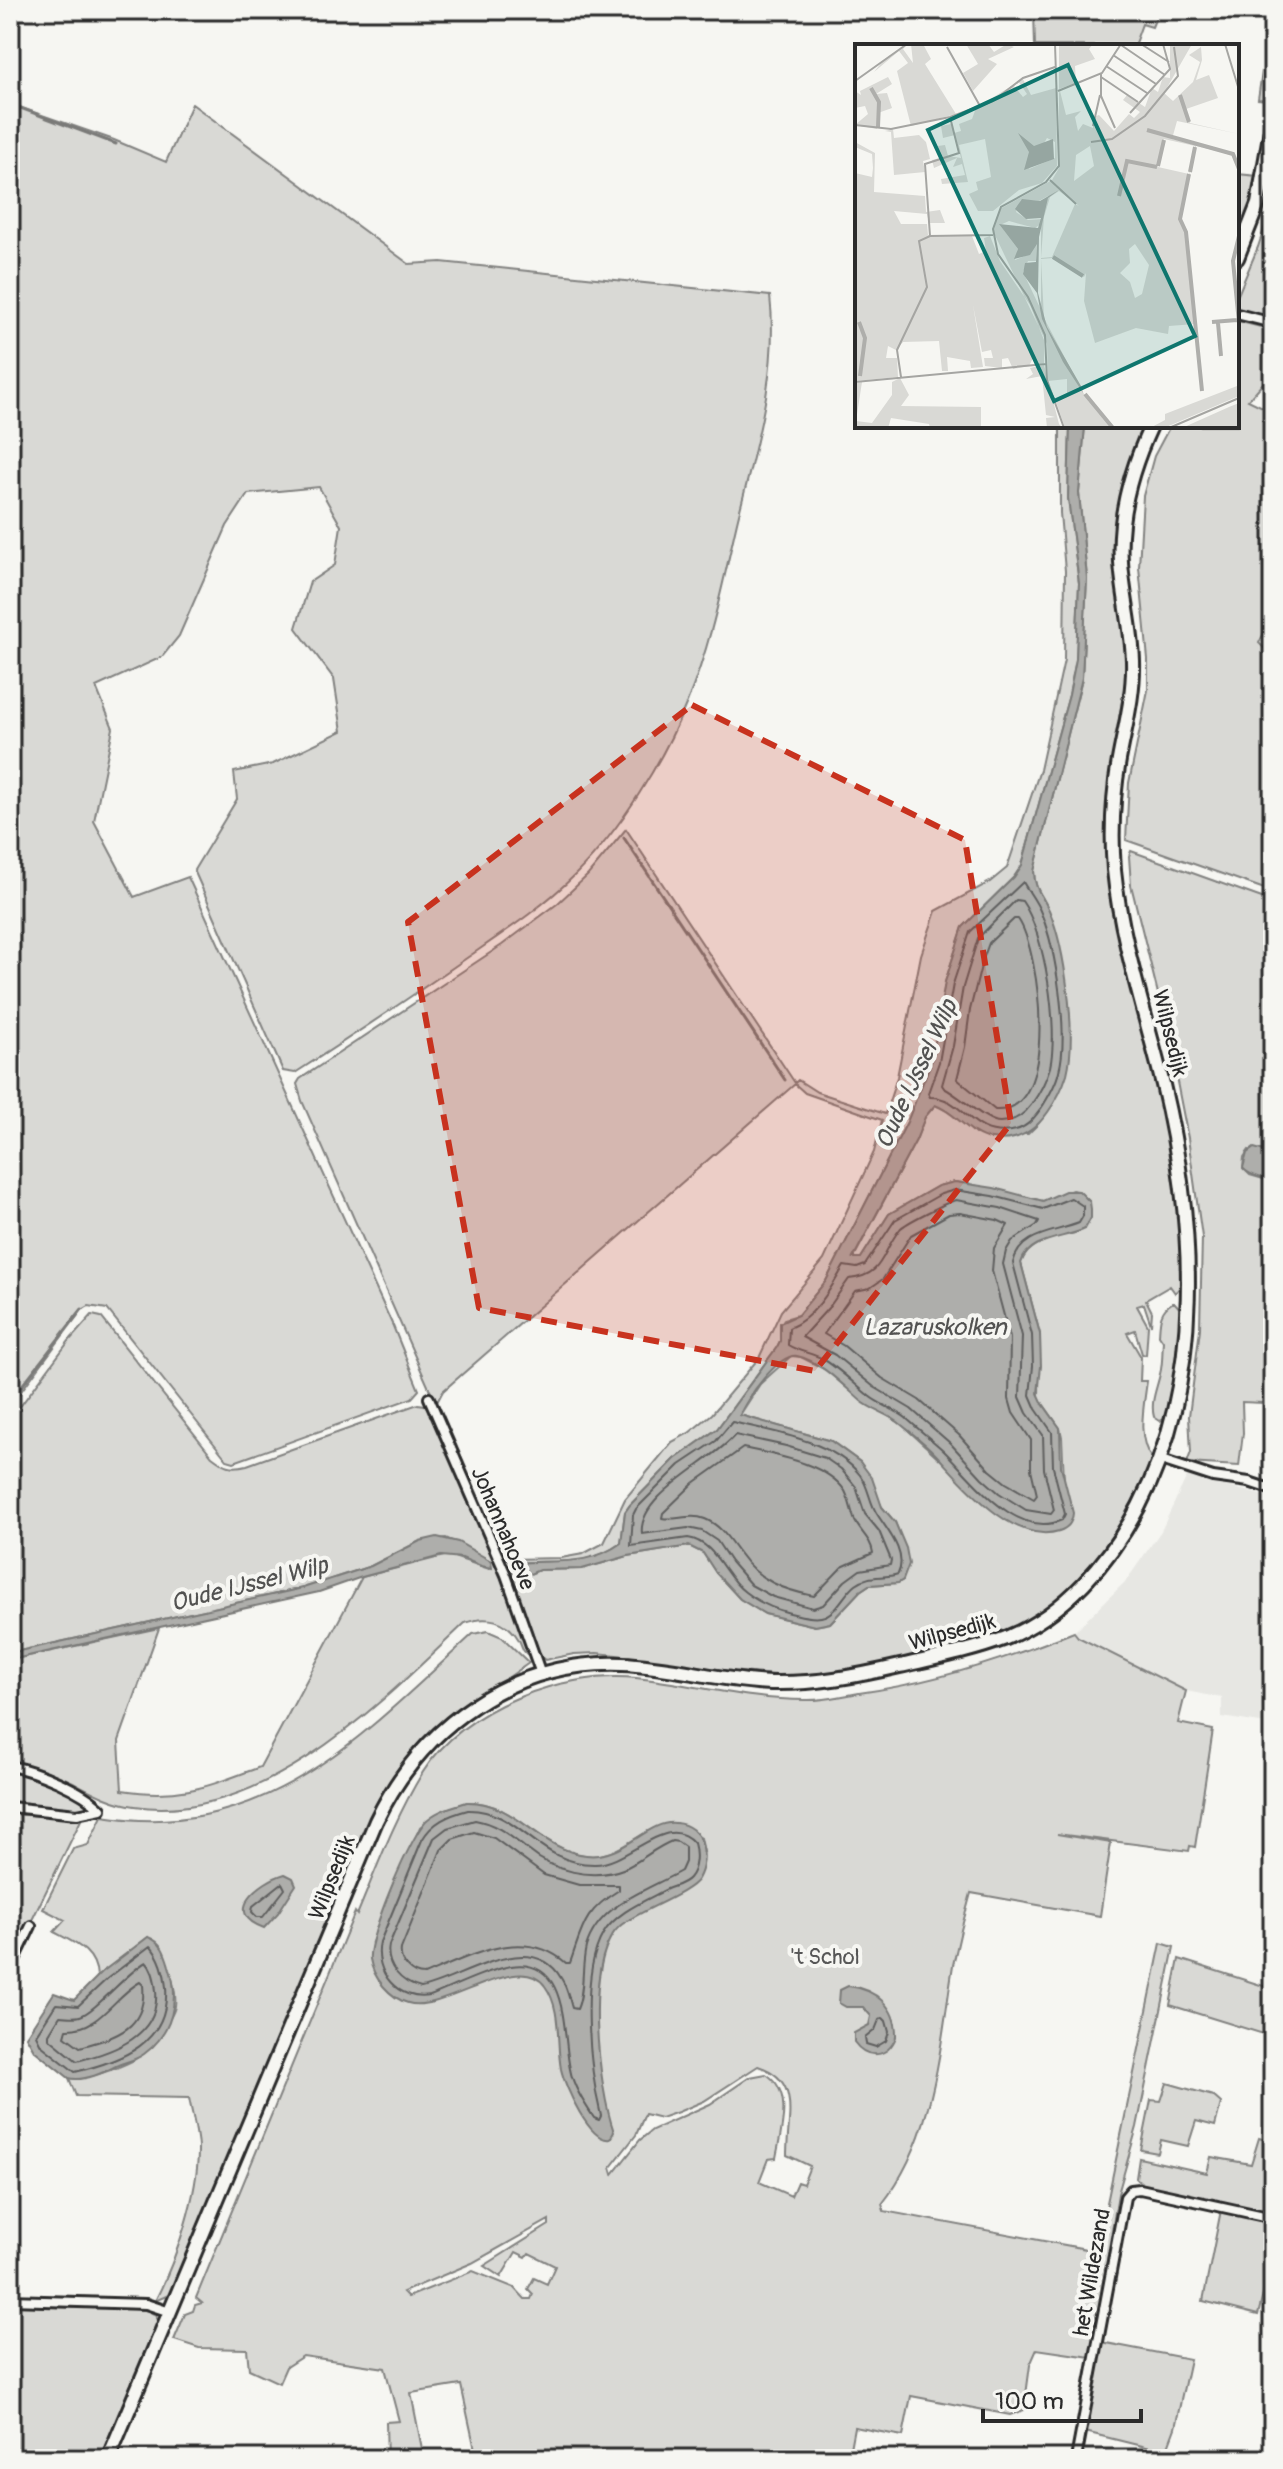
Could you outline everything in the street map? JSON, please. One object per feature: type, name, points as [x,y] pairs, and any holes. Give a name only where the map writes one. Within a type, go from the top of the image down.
[{"type":"main road","points":[[1239,253],[1261,193],[1273,118]]},
{"type":"main road","name":"Wilpsedijk","points":[[108,2459],[359,1859],[390,1794],[408,1766],[438,1733],[502,1688],[541,1674],[584,1665],[625,1664],[767,1683],[804,1683],[868,1674],[1004,1639],[1043,1619],[1067,1600],[1111,1551],[1139,1506],[1158,1459],[1175,1403],[1187,1312],[1186,1240],[1169,1114],[1119,908],[1113,839],[1115,788],[1134,668],[1121,561],[1123,526],[1134,472],[1150,428]]},
{"type":"street","points":[[1239,314],[1273,323]]},
{"type":"street","name":"Johannahoeve","points":[[429,1398],[506,1575],[541,1674]]},
{"type":"street","points":[[1158,1459],[1213,1477],[1249,1482],[1273,1490]]},
{"type":"street","points":[[10,1766],[77,1792],[101,1809],[77,1814],[10,1807]]},
{"type":"street","points":[[10,1970],[31,1926]]},
{"type":"street","name":"het Wildezand","points":[[1076,2459],[1122,2205],[1127,2194],[1134,2189],[1144,2189],[1273,2218]]},
{"type":"street","points":[[10,2300],[146,2304],[170,2312]]},
{"type":"highlighted area","points":[[692,705],[965,840],[1011,1123],[815,1371],[479,1308],[408,922]]},
{"type":"shaded area","points":[[1187,1476],[1273,1498],[1273,1725],[1222,1717],[1222,1698],[1186,1691],[1078,1637],[1074,1632],[1126,1581],[1161,1531]]},
{"type":"green space","points":[[1034,10],[1159,10],[1152,27],[1142,24],[1135,44],[1035,44]]},
{"type":"green space","points":[[1269,25],[1273,25],[1273,72],[1269,100],[1258,99]]},
{"type":"green space","points":[[10,104],[114,140],[166,162],[192,104],[409,264],[441,262],[770,296],[771,353],[764,410],[716,613],[687,702],[666,747],[639,793],[593,856],[549,898],[506,931],[295,1073],[283,1071],[194,870],[237,799],[234,772],[273,764],[342,731],[334,679],[296,628],[310,582],[335,565],[341,526],[319,487],[248,494],[227,526],[179,636],[162,657],[96,687],[113,728],[94,821],[134,897],[188,877],[393,1326],[419,1390],[412,1398],[234,1462],[227,1460],[107,1309],[89,1306],[82,1310],[10,1406]]},
{"type":"green space","points":[[1239,174],[1258,176],[1239,238]]},
{"type":"green space","points":[[1273,202],[1273,319],[1239,310],[1239,292]]},
{"type":"green space","points":[[1239,322],[1273,330],[1273,372],[1248,400],[1273,412],[1273,624],[1268,625],[1259,643],[1273,657],[1273,892],[1126,840],[1129,783],[1148,690],[1139,567],[1143,496],[1154,456],[1169,428],[1239,428]]},
{"type":"green space","points":[[1060,428],[1070,428],[1068,498],[1079,583],[1076,660],[1022,865],[1014,877],[963,927],[945,982],[932,1060],[907,1122],[826,1281],[798,1315],[784,1319],[780,1325],[777,1347],[717,1429],[675,1459],[630,1505],[625,1512],[621,1543],[606,1552],[578,1561],[509,1564],[510,1559],[561,1558],[583,1554],[604,1543],[625,1499],[672,1442],[712,1414],[759,1358],[781,1311],[824,1260],[874,1152],[882,1120],[805,1093],[795,1084],[443,1391],[436,1404],[297,1084],[300,1079],[502,945],[557,904],[588,875],[626,829],[795,1083],[798,1080],[817,1092],[885,1114],[897,1077],[921,955],[936,911],[990,882],[1007,868],[1040,770],[1064,660],[1065,571],[1060,513]]},
{"type":"green space","points":[[1085,428],[1143,428],[1126,474],[1115,543],[1114,566],[1125,635],[1127,672],[1109,776],[1106,839],[1112,899],[1168,1141],[1177,1205],[1182,1285],[1175,1293],[1170,1286],[1146,1300],[1152,1312],[1151,1325],[1144,1304],[1137,1306],[1148,1326],[1146,1355],[1142,1354],[1135,1330],[1127,1333],[1141,1357],[1140,1381],[1147,1381],[1143,1432],[1152,1459],[1142,1482],[1104,1547],[1071,1586],[1052,1603],[1018,1625],[973,1641],[862,1667],[796,1675],[756,1674],[597,1653],[545,1660],[536,1653],[508,1572],[530,1574],[539,1570],[582,1569],[628,1556],[689,1546],[703,1553],[716,1573],[740,1599],[765,1614],[815,1626],[830,1623],[869,1585],[903,1580],[900,1535],[860,1462],[831,1441],[740,1415],[760,1384],[791,1356],[801,1357],[826,1370],[861,1400],[900,1423],[1005,1518],[1018,1526],[1041,1532],[1064,1480],[1062,1437],[1060,1428],[1039,1398],[1040,1334],[1021,1263],[1036,1245],[1074,1233],[1090,1202],[1078,1191],[1072,1190],[1043,1201],[965,1183],[938,1186],[889,1214],[861,1258],[853,1259],[925,1117],[935,1105],[956,1117],[975,1134],[1028,1134],[1048,1111],[1061,1086],[1068,1059],[1068,1002],[1050,916],[1036,884],[1034,871],[1082,678],[1087,578],[1079,493]]},
{"type":"green space","points":[[1131,851],[1273,902],[1273,1172],[1264,1163],[1268,1156],[1249,1150],[1244,1157],[1243,1168],[1250,1175],[1267,1180],[1273,1187],[1273,1365],[1265,1365],[1263,1403],[1242,1402],[1243,1433],[1239,1466],[1187,1463],[1191,1452],[1189,1416],[1200,1329],[1202,1237],[1188,1138],[1166,1026],[1131,885]]},
{"type":"green space","points":[[1172,1303],[1182,1311],[1177,1365],[1165,1419],[1160,1421],[1154,1417],[1153,1406],[1162,1362],[1163,1341],[1159,1335],[1162,1313]]},
{"type":"green space","points":[[92,1315],[101,1317],[212,1456],[228,1466],[247,1465],[418,1404],[425,1405],[431,1412],[503,1575],[530,1656],[514,1633],[502,1623],[481,1619],[465,1623],[396,1688],[316,1752],[273,1778],[228,1797],[182,1807],[119,1803],[58,1775],[10,1760],[10,1660],[159,1628],[119,1741],[122,1790],[177,1792],[260,1767],[362,1577],[448,1555],[489,1569],[491,1561],[446,1538],[420,1541],[371,1566],[303,1588],[10,1653],[10,1420]]},
{"type":"green space","points":[[488,1631],[502,1637],[529,1663],[432,1731],[400,1766],[378,1800],[171,2294],[155,2301],[178,2246],[195,2185],[198,2147],[189,2098],[76,2096],[69,2078],[102,2073],[139,2056],[173,2012],[174,1987],[168,1970],[148,1937],[97,1977],[88,1954],[77,1944],[54,1932],[65,1920],[43,1909],[73,1849],[88,1845],[102,1816],[161,1820],[214,1813],[263,1797],[308,1773],[351,1743],[473,1634]]},
{"type":"green space","name":"'t Schol","points":[[1074,1632],[1078,1637],[1186,1691],[1178,1723],[1213,1730],[1195,1847],[1190,1846],[1189,1851],[1057,1834],[1111,1843],[1100,1916],[971,1893],[953,1965],[939,2059],[924,2120],[900,2178],[882,2204],[884,2211],[1097,2251],[1161,1943],[1174,1947],[1137,2127],[1118,2194],[1091,2357],[1037,2349],[1030,2365],[1024,2410],[1010,2415],[911,2396],[903,2436],[854,2427],[848,2459],[477,2459],[461,2385],[411,2393],[424,2459],[387,2459],[386,2422],[399,2421],[385,2368],[303,2356],[286,2367],[279,2383],[249,2369],[247,2349],[199,2348],[174,2340],[185,2314],[202,2303],[196,2298],[355,1912],[357,1915],[396,1824],[423,1772],[441,1749],[463,1729],[517,1698],[577,1681],[607,1677],[636,1678],[763,1697],[818,1700],[941,1677]],"holes":[[[467,1802],[499,1809],[553,1844],[584,1855],[609,1853],[652,1829],[676,1823],[701,1838],[704,1852],[372,1942],[420,1827],[438,1813]],[[758,2066],[772,2072],[787,2091],[789,2102],[787,2155],[810,2166],[803,2184],[797,2182],[791,2196],[759,2182],[768,2159],[776,2158],[783,2112],[780,2090],[766,2074],[750,2077],[710,2104],[652,2130],[613,2174],[611,2167],[636,2135],[645,2114],[661,2118],[704,2101]],[[549,2220],[549,2225],[484,2266],[501,2277],[516,2252],[526,2257],[529,2253],[555,2266],[547,2284],[534,2278],[528,2289],[533,2294],[531,2299],[525,2299],[515,2288],[473,2271],[408,2297],[403,2292],[472,2263]]]},
{"type":"green space","points":[[10,1771],[62,1786],[89,1804],[88,1810],[81,1812],[10,1804]]},
{"type":"green space","points":[[10,1814],[82,1818],[10,1965]]},
{"type":"green space","points":[[1179,1959],[1273,1989],[1273,2037],[1170,2005]]},
{"type":"green space","points":[[1167,2083],[1213,2096],[1221,2103],[1215,2126],[1196,2121],[1188,2146],[1161,2140],[1158,2153],[1141,2150],[1151,2100],[1161,2101]]},
{"type":"green space","points":[[1259,2138],[1273,2142],[1273,2215],[1144,2185],[1136,2178],[1139,2158],[1207,2173],[1211,2157],[1251,2164]]},
{"type":"green space","points":[[1221,2210],[1273,2222],[1273,2254],[1258,2315],[1203,2301]]},
{"type":"green space","points":[[11,2304],[126,2306],[145,2309],[156,2315],[158,2328],[99,2459],[10,2459]]},
{"type":"green space","points":[[1101,2342],[1190,2359],[1175,2428],[1166,2452],[1085,2432]]},
{"type":"water","name":"Lazaruskolken","points":[[1070,428],[1085,428],[1079,493],[1087,578],[1082,678],[1034,871],[1037,887],[1055,926],[1068,992],[1071,1037],[1067,1074],[1043,1119],[1024,1134],[1008,1139],[983,1137],[935,1105],[925,1117],[916,1140],[853,1258],[861,1258],[889,1214],[938,1186],[955,1182],[1043,1201],[1065,1191],[1079,1191],[1090,1202],[1091,1218],[1085,1229],[1039,1243],[1025,1254],[1021,1263],[1040,1334],[1038,1393],[1060,1428],[1061,1466],[1073,1513],[1071,1522],[1059,1531],[1042,1533],[1008,1522],[977,1498],[930,1448],[903,1426],[865,1404],[823,1368],[797,1356],[772,1369],[748,1399],[740,1415],[831,1441],[860,1462],[872,1478],[882,1507],[895,1522],[906,1548],[909,1564],[903,1580],[869,1585],[830,1623],[815,1626],[765,1614],[740,1599],[716,1573],[703,1553],[689,1546],[628,1556],[582,1569],[539,1570],[530,1574],[513,1570],[509,1564],[580,1559],[608,1551],[621,1543],[625,1512],[630,1505],[675,1459],[717,1429],[777,1347],[780,1323],[798,1315],[826,1281],[907,1122],[932,1060],[945,982],[963,927],[1014,877],[1022,865],[1076,659],[1079,583],[1068,498]]},
{"type":"water","points":[[1254,1148],[1268,1152],[1264,1163],[1273,1172],[1273,1192],[1269,1182],[1243,1168],[1247,1153]]},
{"type":"water","points":[[437,1537],[458,1542],[491,1561],[492,1568],[462,1558],[441,1556],[319,1592],[10,1660],[10,1653],[303,1588],[371,1566],[420,1541]]},
{"type":"water","points":[[467,1802],[500,1809],[554,1844],[586,1855],[612,1852],[655,1827],[675,1823],[693,1830],[702,1844],[704,1862],[698,1879],[620,1926],[608,1943],[597,1994],[597,2025],[603,2086],[614,2132],[610,2139],[594,2132],[573,2100],[561,2069],[554,2005],[545,1986],[533,1977],[518,1975],[500,1978],[423,2004],[408,2003],[395,1997],[375,1973],[370,1959],[376,1930],[412,1843],[428,1819]]},
{"type":"water","points":[[285,1874],[293,1878],[296,1885],[278,1913],[264,1928],[252,1922],[245,1906],[249,1898],[265,1883]]},
{"type":"water","points":[[148,1937],[162,1948],[172,1978],[174,2003],[168,2026],[154,2046],[141,2056],[93,2076],[69,2078],[34,2050],[26,2036],[54,1993],[74,2000],[102,1972]]},
{"type":"water","points":[[848,1986],[867,1991],[889,2008],[896,2037],[883,2053],[865,2052],[854,2042],[854,2033],[869,2025],[871,2016],[863,2007],[846,2007],[839,2003],[840,1990]]},
{"type":"waterway","points":[[10,104],[116,144]]},
{"type":"waterway","points":[[624,838],[785,1080]]},
{"type":"waterway","points":[[10,1401],[82,1309]]},
{"type":"water label","name":"Oude IJssel Wilp","points":[[916,1074]]},
{"type":"water label","name":"Oude IJssel Wilp","points":[[249,1584]]}]
